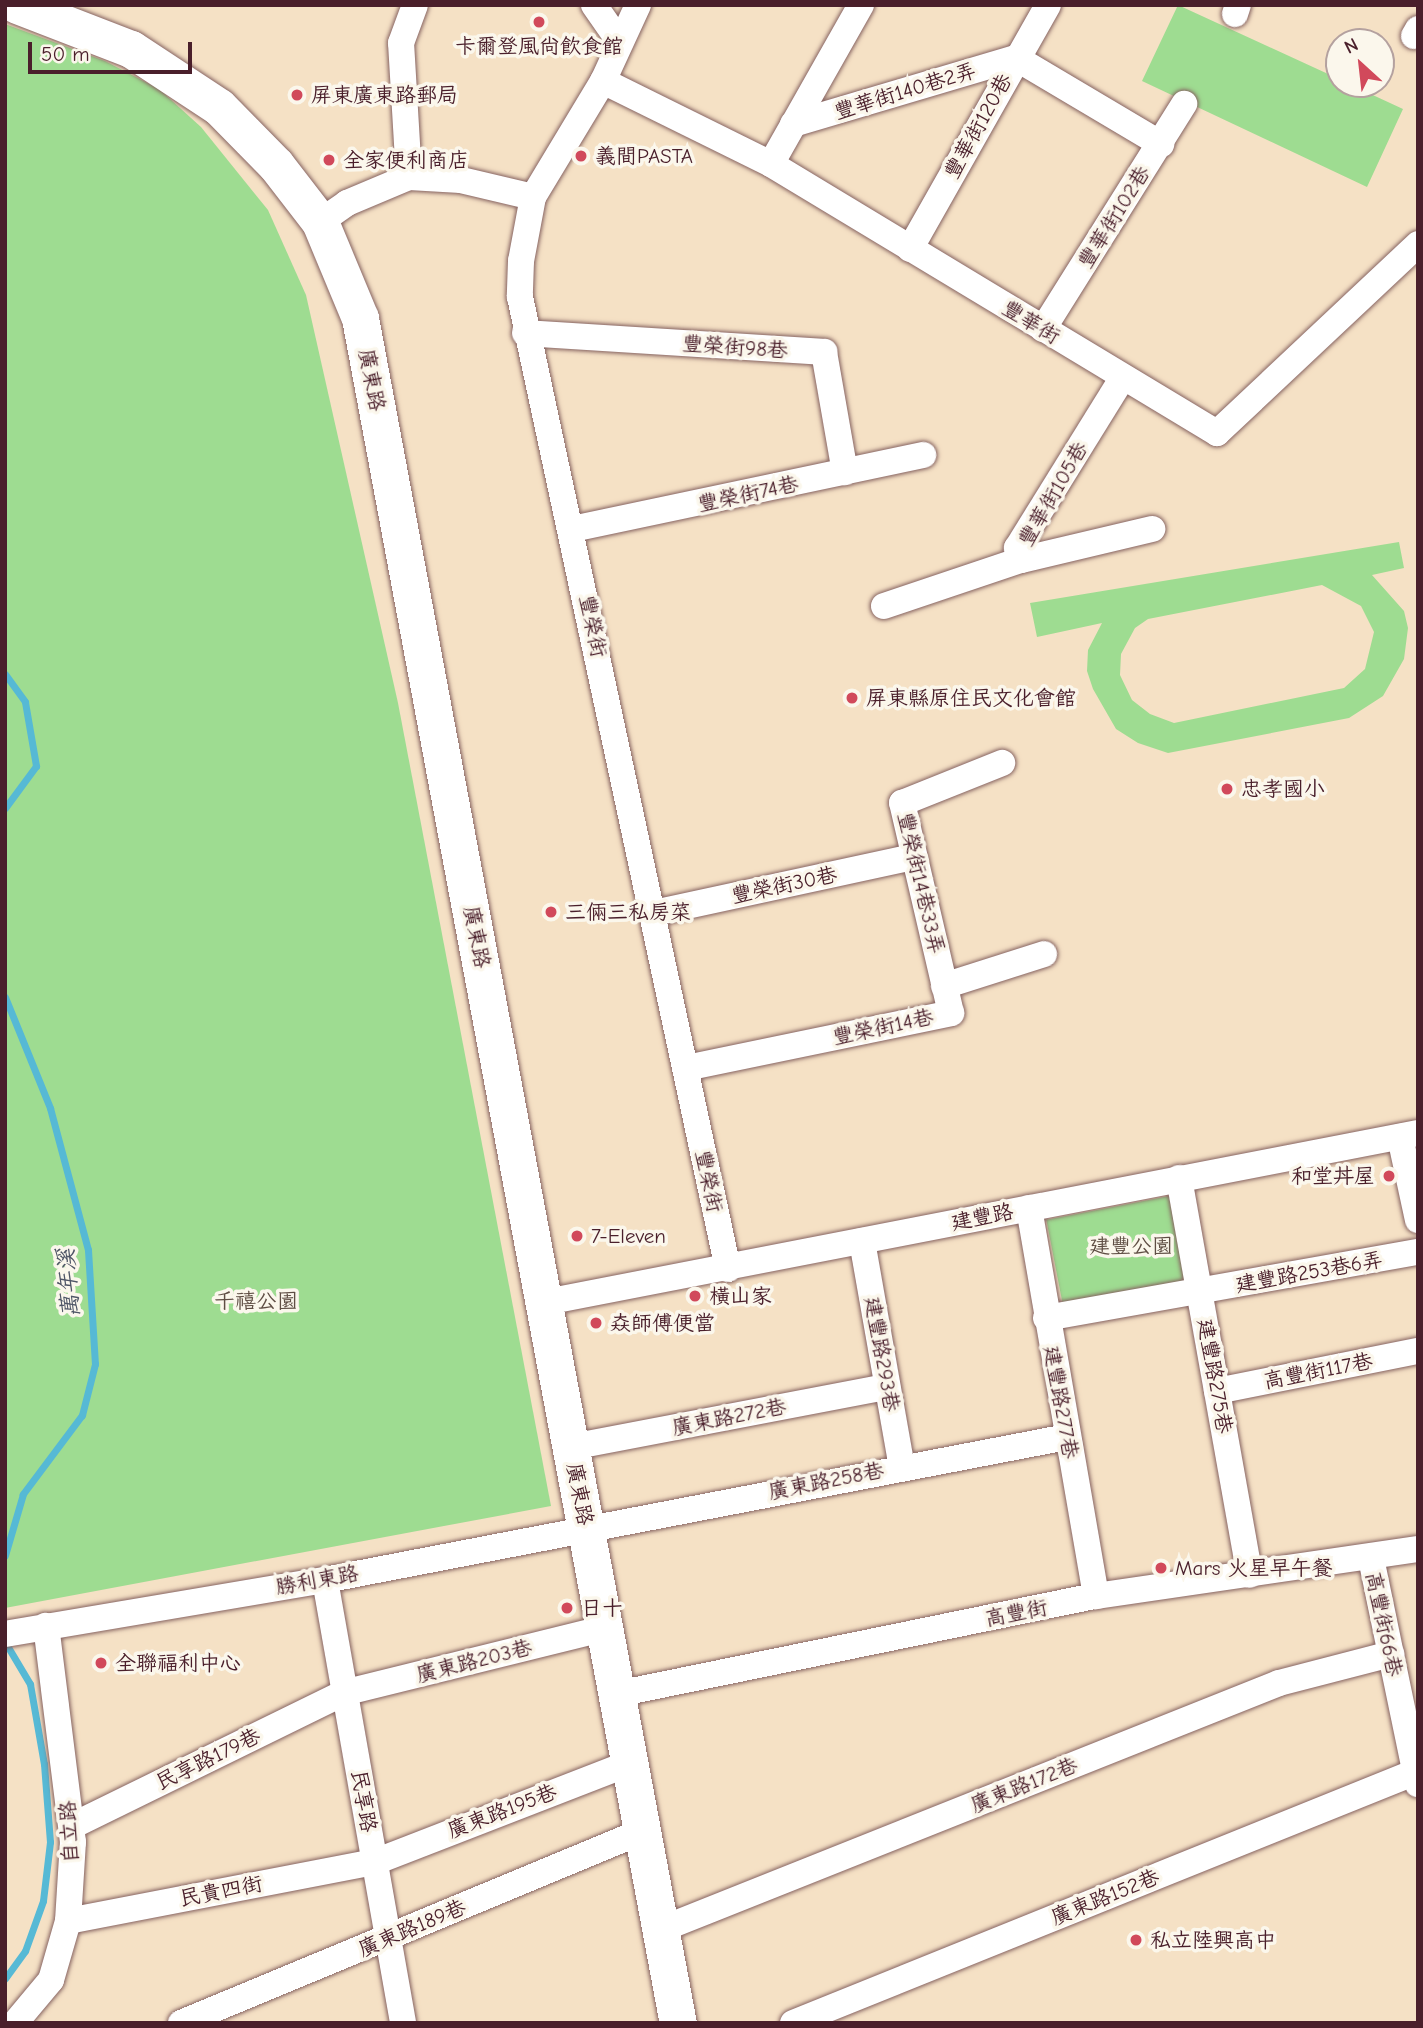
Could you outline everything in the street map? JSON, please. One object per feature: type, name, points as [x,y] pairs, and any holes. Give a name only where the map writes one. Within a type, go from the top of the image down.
[{"type":"street","points":[[409,177],[401,43],[415,5]]},
{"type":"street","points":[[594,5],[619,41]]},
{"type":"street","name":"豐榮街","points":[[638,5],[603,80],[533,197],[521,261],[525,333],[572,529],[728,1269]]},
{"type":"street","points":[[771,164],[861,5]]},
{"type":"street","name":"豐華街120巷","points":[[911,249],[1048,5]]},
{"type":"street","name":"廣東路","points":[[22,7],[131,49],[219,107],[276,165],[320,222],[360,318],[678,2023]]},
{"type":"street","points":[[1016,58],[1161,144]]},
{"type":"street","name":"豐華街140巷2弄","points":[[793,124],[1016,58]]},
{"type":"street","name":"豐華街","points":[[603,80],[771,164],[1217,433],[1418,244]]},
{"type":"street","name":"豐華街102巷","points":[[1043,329],[1184,104]]},
{"type":"street","points":[[320,222],[346,203],[409,177],[461,180],[533,197]]},
{"type":"street","name":"豐榮街98巷","points":[[525,333],[824,352],[845,472]]},
{"type":"street","name":"豐華街105巷","points":[[884,606],[1021,560],[1017,548],[1123,377]]},
{"type":"street","name":"豐榮街74巷","points":[[572,529],[923,455]]},
{"type":"street","points":[[1021,560],[1153,529]]},
{"type":"street","name":"豐榮街14巷33弄","points":[[944,986],[902,803],[1002,763]]},
{"type":"street","name":"豐榮街30巷","points":[[654,913],[914,857]]},
{"type":"street","name":"豐榮街14巷","points":[[686,1068],[951,1013],[944,986],[1044,954]]},
{"type":"street","points":[[1409,1135],[1418,1220]]},
{"type":"street","name":"建豐路","points":[[545,1302],[728,1269],[1409,1135]]},
{"type":"street","name":"建豐路275巷","points":[[1180,1178],[1250,1575]]},
{"type":"street","name":"建豐路277巷","points":[[1029,1208],[1096,1596]]},
{"type":"street","name":"建豐路293巷","points":[[862,1241],[902,1466]]},
{"type":"street","name":"建豐路253巷6弄","points":[[1046,1318],[1418,1252]]},
{"type":"street","name":"高豐街117巷","points":[[1217,1391],[1418,1351]]},
{"type":"street","name":"廣東路272巷","points":[[571,1447],[887,1387]]},
{"type":"street","name":"廣東路258巷","points":[[587,1528],[902,1466],[1067,1437]]},
{"type":"street","name":"勝利東路","points":[[5,1634],[325,1580],[587,1528]]},
{"type":"street","name":"高豐街","points":[[617,1694],[1096,1596],[1371,1558],[1418,1549]]},
{"type":"street","name":"高豐街66巷","points":[[1371,1558],[1417,1775]]},
{"type":"street","name":"民享路","points":[[325,1580],[403,2023]]},
{"type":"street","name":"自立路","points":[[15,2023],[51,1980],[68,1921],[72,1826],[46,1626]]},
{"type":"street","name":"廣東路203巷","points":[[344,1693],[605,1628]]},
{"type":"street","name":"廣東路172巷","points":[[662,1930],[1279,1684],[1391,1654]]},
{"type":"street","name":"民享路179巷","points":[[72,1826],[344,1693]]},
{"type":"street","name":"廣東路195巷","points":[[375,1861],[494,1812],[630,1763]]},
{"type":"street","name":"廣東路152巷","points":[[793,2023],[1417,1775]]},
{"type":"street","name":"廣東路189巷","points":[[181,2023],[643,1831]]},
{"type":"street","name":"民貴四街","points":[[68,1921],[375,1861]]},
{"type":"green space","points":[[1178,5],[1325,73],[1325,98],[1379,98],[1403,109],[1367,187],[1142,81]]},
{"type":"green space","name":"千禧公園","points":[[5,24],[105,61],[159,89],[201,127],[268,210],[306,295],[398,703],[551,1506],[5,1608]]},
{"type":"green space","points":[[1399,542],[1404,568],[1372,575],[1404,611],[1408,628],[1404,659],[1383,696],[1349,718],[1168,753],[1138,743],[1116,729],[1093,689],[1087,671],[1088,650],[1102,623],[1037,637],[1030,603]],"holes":[[[1322,585],[1361,606],[1374,632],[1365,669],[1344,688],[1174,723],[1150,714],[1132,700],[1120,675],[1121,654],[1135,628],[1148,619]]]},
{"type":"green space","name":"建豐公園","points":[[1169,1196],[1185,1280],[1063,1304],[1046,1220]]},
{"type":"waterway","name":"萬年溪","points":[[5,674],[25,702],[36,766],[5,808]]},
{"type":"waterway","name":"萬年溪","points":[[5,997],[50,1108],[88,1250],[95,1364],[82,1415],[23,1494],[5,1555]]},
{"type":"waterway","name":"萬年溪","points":[[5,1642],[30,1684],[44,1764],[50,1842],[43,1901],[25,1951],[5,1979]]},
{"type":"place","name":"卡爾登風尚飲食館","points":[[539,22]]},
{"type":"place","name":"屏東廣東路郵局","points":[[297,95]]},
{"type":"place","name":"義間PASTA","points":[[581,156]]},
{"type":"place","name":"全家便利商店","points":[[329,160]]},
{"type":"place","name":"屏東縣原住民文化會館","points":[[852,698]]},
{"type":"place","name":"忠孝國小","points":[[1227,789]]},
{"type":"place","name":"三倆三私房菜","points":[[551,912]]},
{"type":"place","name":"和堂丼屋","points":[[1389,1176]]},
{"type":"place","name":"7-Eleven","points":[[577,1236]]},
{"type":"place","name":"橫山家","points":[[695,1296]]},
{"type":"place","name":"𡘙師傅便當","points":[[596,1323]]},
{"type":"place","name":"Mars 火星早午餐","points":[[1161,1568]]},
{"type":"place","name":"日十","points":[[567,1608]]},
{"type":"place","name":"全聯福利中心","points":[[101,1663]]},
{"type":"place","name":"私立陸興高中","points":[[1136,1940]]}]
